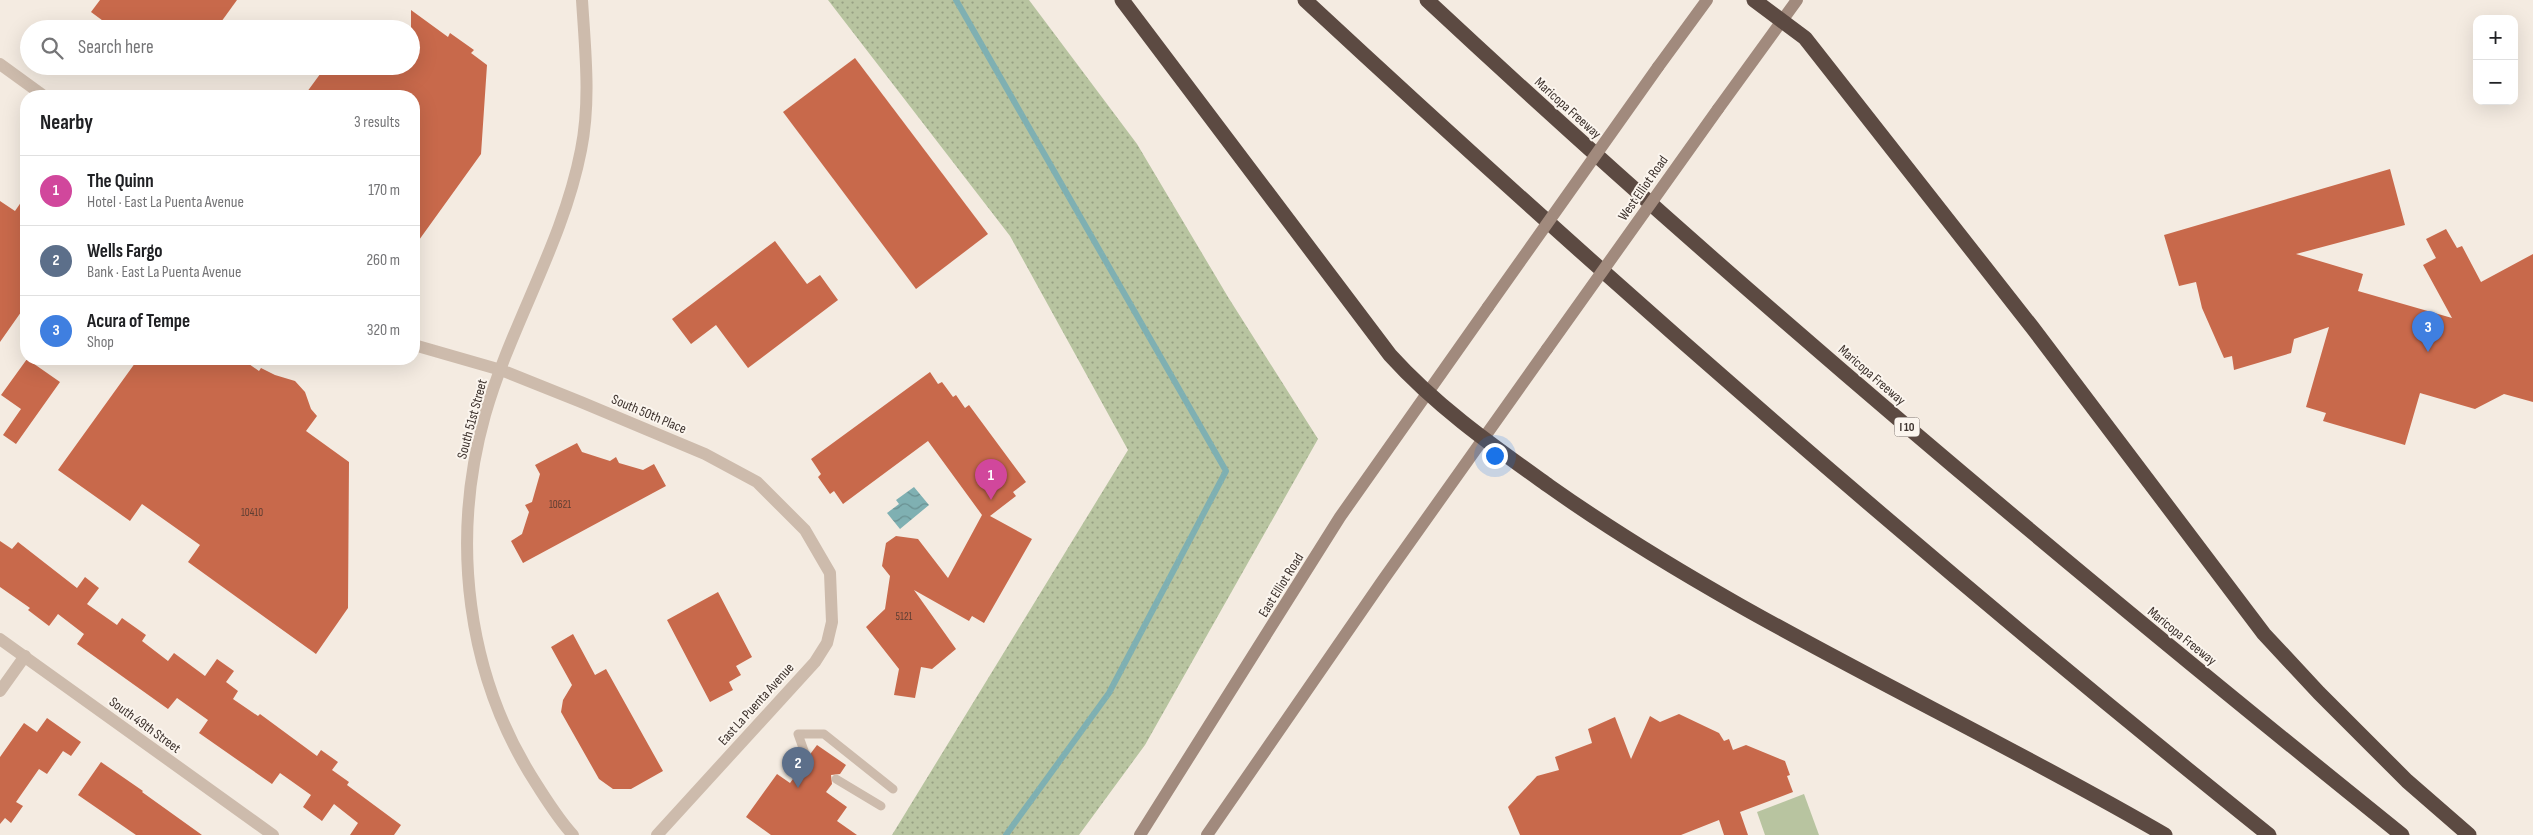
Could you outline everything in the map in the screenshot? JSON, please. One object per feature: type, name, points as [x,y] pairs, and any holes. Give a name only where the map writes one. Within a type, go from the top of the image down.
[{"type":"highway","points":[[1122,0],[1390,355],[1426,393],[1482,439],[1604,525],[1661,561],[1836,660],[2113,805],[2165,835]]},
{"type":"highway","points":[[1305,0],[1471,154],[1666,328],[2064,667],[2269,835]]},
{"type":"highway","name":"Maricopa Freeway","points":[[1427,0],[1704,252],[2015,520],[2402,835]]},
{"type":"highway","points":[[1754,0],[1806,38],[2032,327],[2264,634],[2319,693],[2407,781],[2468,835]]},
{"type":"main road","name":"East Elliot Road","points":[[1140,835],[1340,518],[1426,393],[1707,0]]},
{"type":"main road","name":"West Elliot Road","points":[[1482,439],[1797,0]]},
{"type":"main road","points":[[1207,835],[1482,439]]},
{"type":"street","name":"South 51st Street","points":[[573,835],[560,821],[526,769],[496,705],[485,671],[471,608],[466,560],[470,486],[485,415],[501,370],[560,228],[582,148],[586,106],[582,0]]},
{"type":"street","points":[[0,64],[36,90]]},
{"type":"street","name":"South 50th Place","points":[[420,347],[501,370],[687,446],[740,471],[757,482],[805,530],[830,573]]},
{"type":"street","name":"East La Puenta Avenue","points":[[657,835],[819,656],[827,643],[832,622],[830,573]]},
{"type":"street","name":"South 49th Street","points":[[0,638],[273,835]]},
{"type":"street","points":[[0,691],[25,656]]},
{"type":"lane","points":[[807,759],[798,734],[824,734],[893,789]]},
{"type":"lane","points":[[836,779],[881,806]]},
{"type":"green space","points":[[828,0],[1029,0],[1137,144],[1228,297],[1318,439],[1145,745],[1079,835],[892,835],[1128,450],[1010,236]]},
{"type":"green space","points":[[1804,794],[1819,835],[1765,835],[1757,812]]},
{"type":"water","points":[[914,487],[929,505],[900,529],[887,513],[899,504],[896,500]]},
{"type":"building","points":[[100,0],[237,0],[223,20],[102,20],[91,12]]},
{"type":"building","points":[[411,10],[448,37],[450,33],[474,50],[471,53],[487,65],[481,154],[420,239],[420,90],[308,90],[319,75],[420,75],[420,20],[411,20]]},
{"type":"building","points":[[855,58],[988,234],[916,289],[783,112]]},
{"type":"building","points":[[2390,169],[2405,225],[2296,254],[2363,274],[2358,291],[2452,318],[2423,265],[2436,258],[2426,239],[2446,229],[2457,248],[2462,246],[2481,282],[2533,254],[2533,402],[2504,394],[2475,409],[2420,393],[2405,445],[2323,421],[2326,413],[2306,407],[2329,327],[2294,339],[2291,353],[2234,370],[2232,356],[2224,358],[2202,308],[2196,282],[2179,286],[2164,235]]},
{"type":"building","points":[[0,201],[15,211],[20,204],[20,314],[0,342]]},
{"type":"building","points":[[775,241],[807,284],[820,275],[838,300],[748,368],[716,325],[691,344],[672,319]]},
{"type":"building","points":[[23,365],[36,365],[60,382],[16,444],[3,435],[21,409],[1,395]]},
{"type":"building","points":[[134,365],[250,365],[259,371],[261,368],[275,375],[295,381],[305,392],[311,409],[317,416],[306,431],[349,462],[348,608],[316,654],[188,562],[200,545],[142,504],[130,521],[58,470]]},
{"type":"building","points":[[930,372],[938,384],[942,382],[953,397],[956,395],[965,408],[969,405],[1026,482],[1013,492],[1016,496],[990,516],[1032,539],[984,623],[972,616],[969,621],[914,590],[956,649],[932,669],[921,667],[915,698],[894,695],[899,669],[866,627],[885,609],[890,576],[882,566],[886,543],[896,536],[918,539],[948,578],[982,515],[928,441],[843,504],[834,491],[830,494],[818,477],[821,474],[811,459]]},
{"type":"building","points":[[577,443],[582,452],[610,461],[616,457],[619,463],[643,470],[654,464],[666,486],[523,563],[511,541],[522,534],[529,512],[525,505],[532,502],[540,474],[535,465]]},
{"type":"building","points":[[0,541],[12,549],[18,542],[77,588],[85,577],[99,588],[87,604],[117,625],[122,618],[146,635],[142,641],[168,661],[174,653],[205,676],[217,659],[234,671],[226,682],[238,691],[233,699],[258,716],[260,714],[317,756],[321,750],[338,762],[332,770],[349,782],[347,785],[401,825],[394,835],[350,835],[358,823],[334,804],[322,821],[303,807],[311,795],[280,773],[272,784],[199,733],[208,720],[177,698],[168,709],[77,644],[84,634],[58,614],[49,626],[28,610],[30,608],[0,587]]},
{"type":"building","points":[[718,592],[752,657],[736,666],[741,675],[729,682],[733,690],[710,702],[667,620]]},
{"type":"building","points":[[573,634],[595,675],[606,669],[663,771],[631,789],[613,789],[599,779],[561,712],[563,700],[572,685],[551,647]]},
{"type":"building","points":[[1679,714],[1719,733],[1724,741],[1729,739],[1733,750],[1746,745],[1785,761],[1790,775],[1787,776],[1793,792],[1740,812],[1748,835],[1724,835],[1719,820],[1681,835],[1520,835],[1508,807],[1537,776],[1559,770],[1555,757],[1592,743],[1588,729],[1615,717],[1631,759],[1650,716],[1660,722]]},
{"type":"building","points":[[47,718],[81,742],[71,756],[63,751],[47,774],[39,769],[16,802],[23,806],[11,823],[5,818],[0,824],[0,757],[24,723],[37,732]]},
{"type":"building","points":[[817,745],[846,765],[840,774],[831,775],[832,784],[826,792],[847,807],[837,821],[857,835],[771,835],[746,817],[777,774],[790,783],[804,764],[811,763],[811,753]]},
{"type":"building","points":[[101,762],[202,835],[136,835],[78,795]]},
{"type":"waterway","points":[[956,0],[1226,471],[1109,693],[1006,835]]},
{"type":"place","name":"Acura of Tempe","points":[[2428,352]]},
{"type":"place","name":"The Quinn","points":[[991,500]]},
{"type":"place","name":"Wells Fargo","points":[[798,788]]}]
